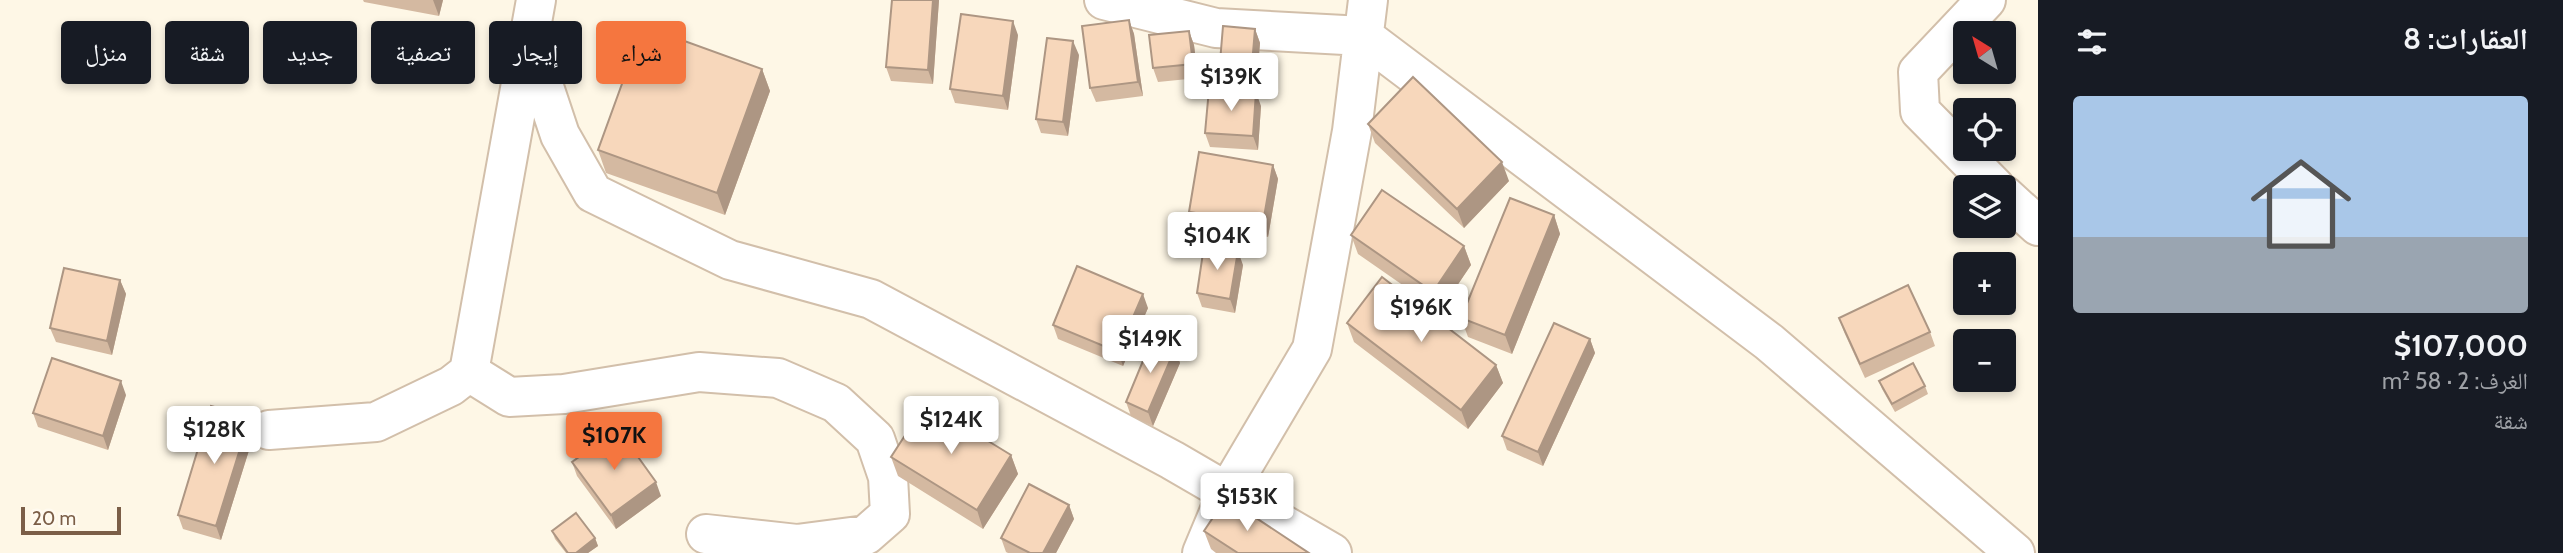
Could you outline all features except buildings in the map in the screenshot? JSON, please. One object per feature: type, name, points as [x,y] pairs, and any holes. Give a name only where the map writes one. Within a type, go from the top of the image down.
[{"type":"street","points":[[532,21],[536,0]]},
{"type":"street","points":[[1104,0],[1216,28],[1365,18],[1769,342],[2015,553]]},
{"type":"street","points":[[1983,175],[1920,111],[1918,72],[1986,0]]},
{"type":"street","points":[[1202,553],[1228,491],[1312,349],[1352,131],[1365,18]]},
{"type":"street","points":[[269,430],[376,422],[451,386],[470,372],[521,84]]},
{"type":"street","points":[[543,84],[560,135],[593,193],[730,260],[871,299],[1228,491],[1332,553]]},
{"type":"street","points":[[2016,206],[2038,226]]},
{"type":"street","points":[[470,372],[509,397],[565,394],[699,372],[778,378],[836,403],[874,439],[888,477],[890,514],[866,535],[797,544],[706,534]]}]
